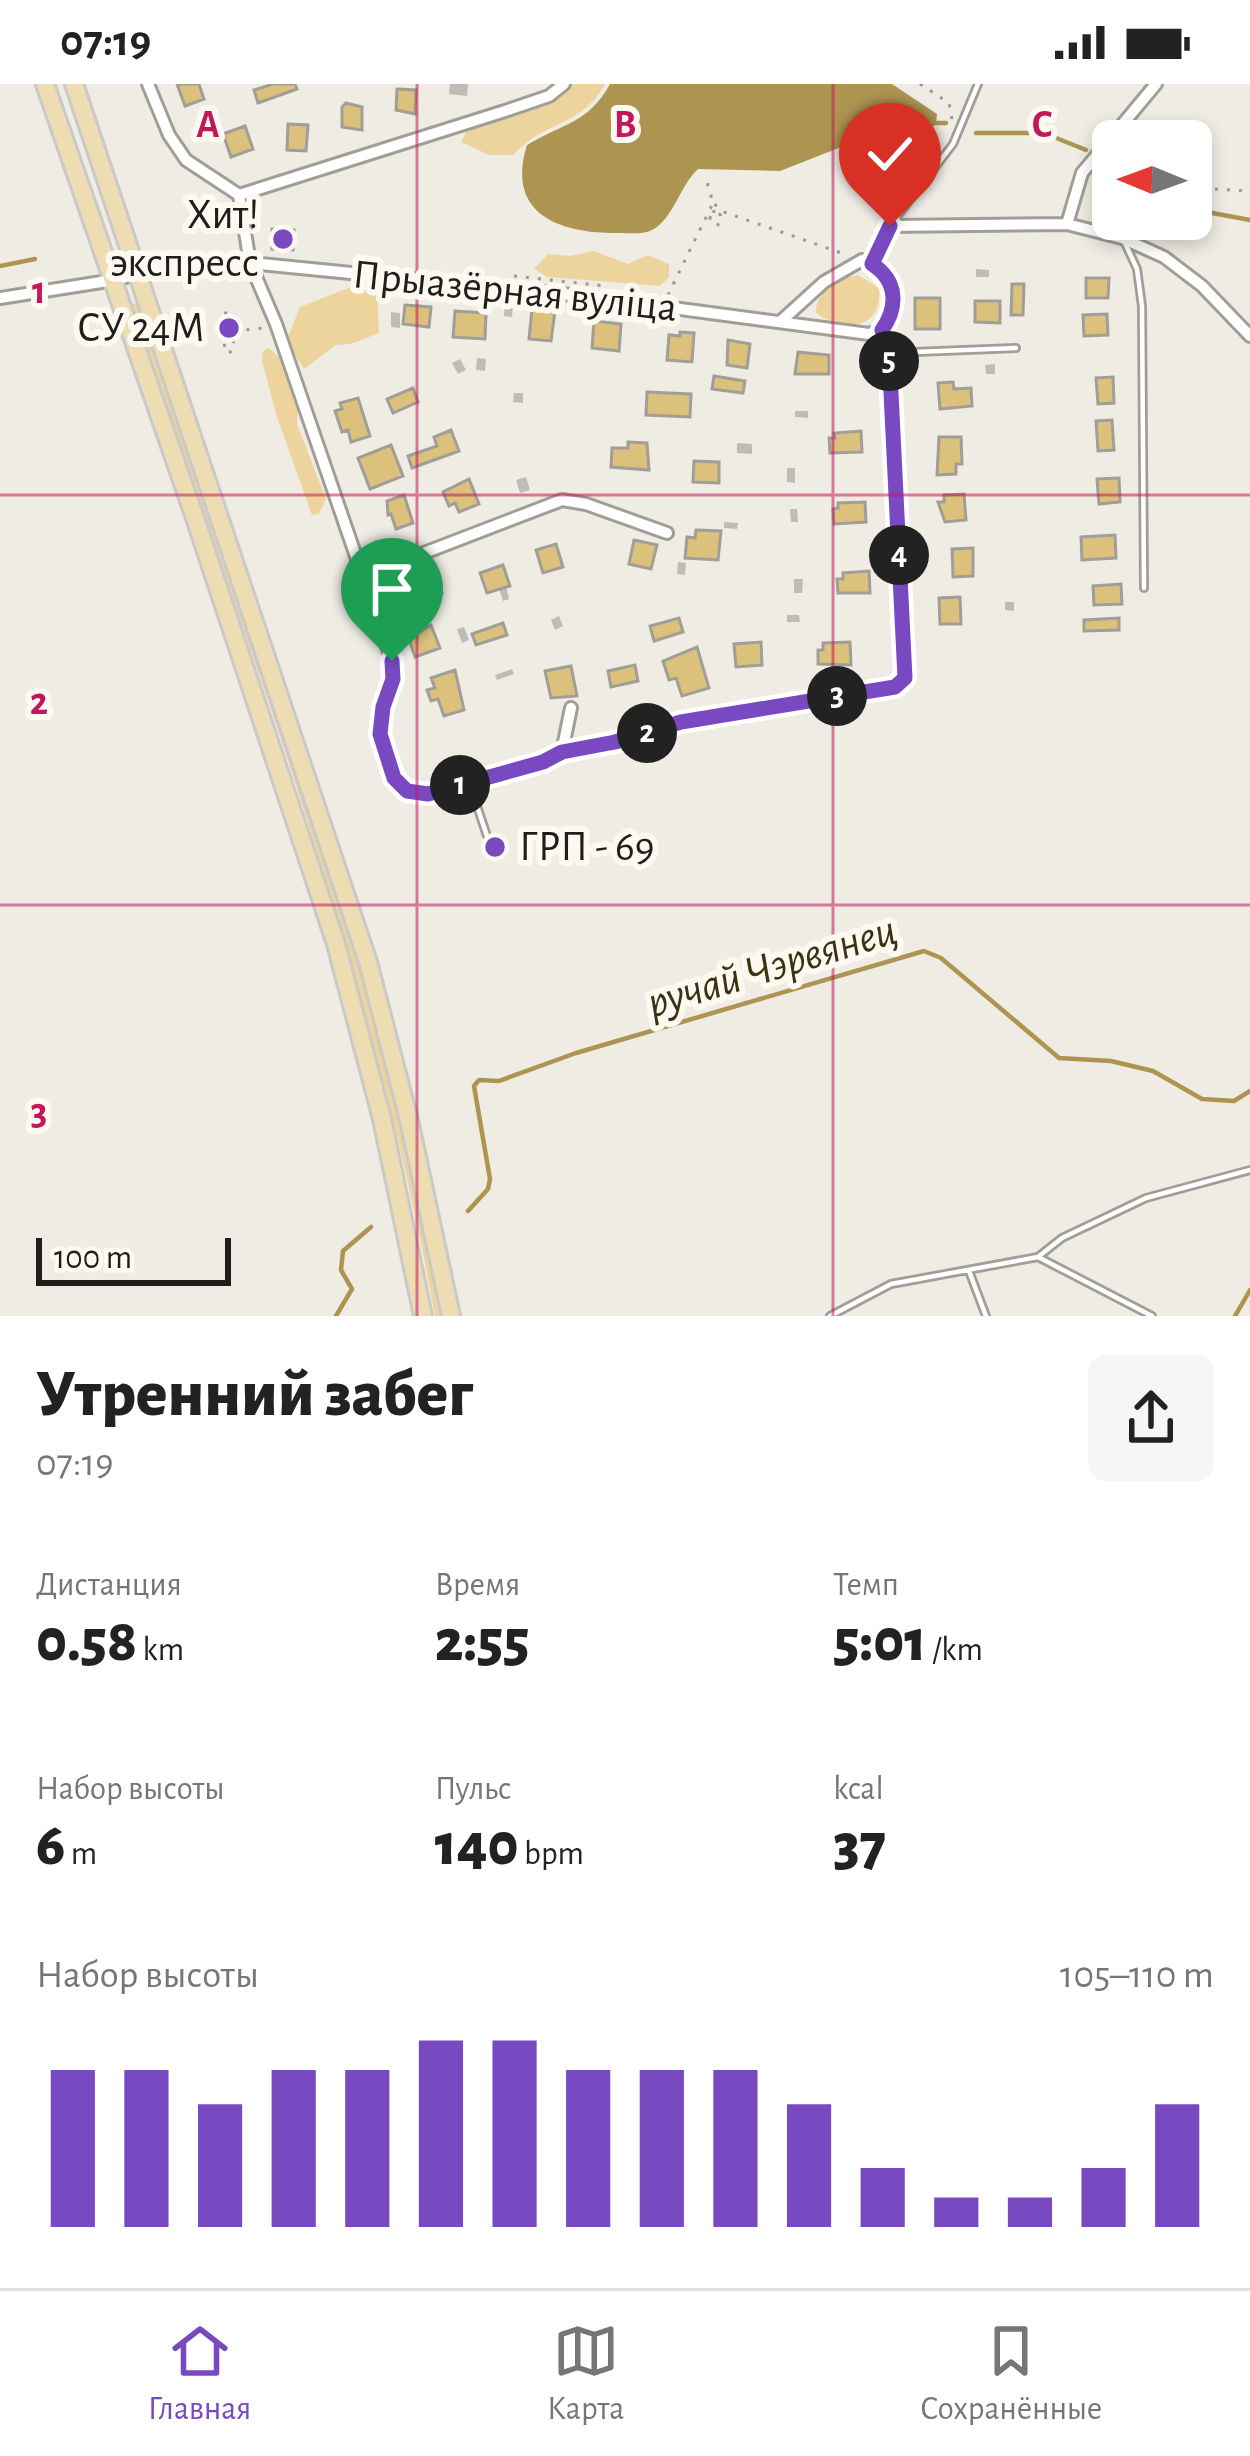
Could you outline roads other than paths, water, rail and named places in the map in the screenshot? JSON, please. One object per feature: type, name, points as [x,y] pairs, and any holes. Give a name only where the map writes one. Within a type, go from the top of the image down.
[{"type":"main road","points":[[45,84],[336,944],[382,1119],[423,1316]]},
{"type":"main road","points":[[74,84],[368,962],[409,1120],[451,1316]]},
{"type":"street","points":[[148,84],[169,135],[186,160],[239,195],[250,263],[276,325],[392,661],[393,679],[380,734],[394,778],[407,791],[428,794],[543,762],[562,752],[681,722],[895,687],[905,678],[889,352],[882,330],[892,315],[894,295],[891,282],[867,262]]},
{"type":"street","points":[[239,195],[505,111],[548,96],[564,84]]},
{"type":"street","points":[[1066,224],[1082,173],[1156,84]]},
{"type":"street","points":[[780,322],[824,283],[867,262],[890,226],[1066,224],[1092,230]]},
{"type":"street","points":[[1126,240],[1164,257],[1190,277],[1250,337]]},
{"type":"street","name":"Прыазёрная вуліца","points":[[0,298],[175,265],[250,263],[582,296],[869,334],[882,330]]},
{"type":"street","points":[[364,576],[562,500],[667,533]]},
{"type":"street","points":[[562,752],[571,708]]},
{"type":"lane","points":[[890,226],[953,144],[978,84]]},
{"type":"lane","points":[[1123,240],[1137,269],[1142,306],[1144,588]]},
{"type":"lane","points":[[889,352],[1016,348]]},
{"type":"lane","points":[[470,783],[487,836]]},
{"type":"lane","points":[[830,1316],[891,1284],[1038,1257],[1062,1238],[1146,1198],[1250,1170]]},
{"type":"lane","points":[[1038,1257],[1152,1316]]},
{"type":"lane","points":[[968,1269],[986,1316]]},
{"type":"waterway","points":[[931,123],[946,123]]},
{"type":"waterway","points":[[976,133],[1044,133],[1086,150]]},
{"type":"waterway","points":[[1212,213],[1250,220]]},
{"type":"waterway","points":[[0,266],[35,259]]},
{"type":"waterway","name":"ручай Чэрвянец","points":[[468,1211],[488,1189],[490,1179],[474,1086],[479,1080],[499,1081],[576,1053],[924,951],[941,958],[1059,1058],[1111,1061],[1153,1071],[1202,1099],[1234,1101],[1250,1091]]},
{"type":"waterway","name":"ручай Чэрвянец","points":[[336,1316],[352,1289],[341,1270],[343,1251],[371,1227]]},
{"type":"waterway","points":[[1235,1316],[1250,1290]]},
{"type":"place","name":"Хит! экспресс","points":[[283,239]]},
{"type":"place","name":"СУ 24М","points":[[229,328]]},
{"type":"place","name":"ГРП - 69","points":[[495,847]]}]
